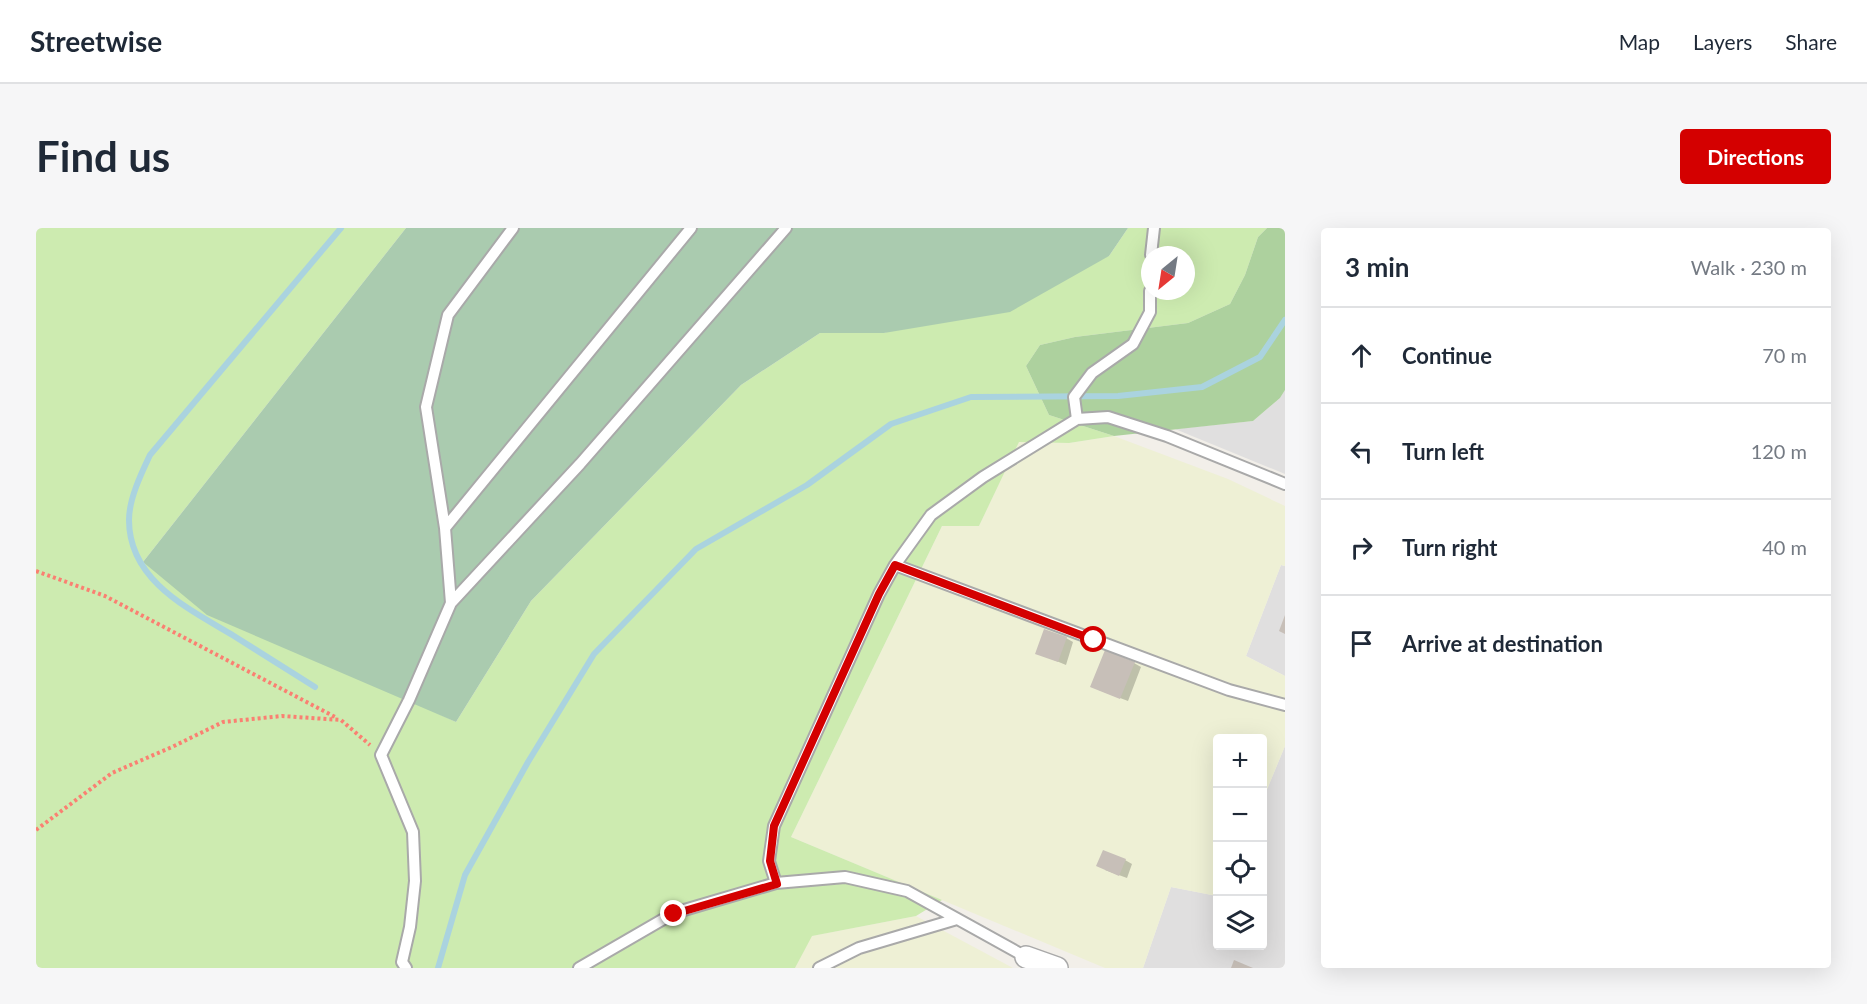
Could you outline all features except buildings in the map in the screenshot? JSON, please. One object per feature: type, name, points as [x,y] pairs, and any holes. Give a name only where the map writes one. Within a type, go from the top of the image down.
[{"type":"street","points":[[1026,957],[1057,968]]},
{"type":"lane","points":[[451,603],[445,528],[426,406],[448,315],[513,228]]},
{"type":"lane","points":[[445,528],[691,228]]},
{"type":"lane","points":[[406,968],[402,962],[410,927],[415,881],[414,832],[381,755],[409,700],[451,603],[580,464],[786,228]]},
{"type":"lane","points":[[1152,246],[1154,228]]},
{"type":"lane","points":[[1077,419],[1074,397],[1092,373],[1133,344],[1150,312],[1150,300]]},
{"type":"lane","points":[[777,884],[770,861],[774,826],[879,594],[895,565],[931,515],[983,477],[1077,419],[1108,417],[1167,436],[1285,484]]},
{"type":"lane","points":[[895,565],[1219,686],[1285,705]]},
{"type":"lane","points":[[579,968],[674,914],[777,884],[845,877],[908,891],[1026,957]]},
{"type":"lane","points":[[819,968],[859,948],[957,919]]},
{"type":"path","points":[[36,571],[105,596],[341,720],[381,755]]},
{"type":"path","points":[[36,830],[112,773],[223,722],[282,716],[341,720]]},
{"type":"shaded area","points":[[1285,390],[1285,474],[1175,429],[1253,421],[1280,398]]},
{"type":"shaded area","points":[[1281,565],[1285,566],[1285,676],[1246,656]]},
{"type":"shaded area","points":[[1285,746],[1285,968],[1143,968],[1171,887],[1213,895],[1213,950],[1267,950],[1267,789]]},
{"type":"green space","points":[[36,228],[406,228],[143,562],[409,700],[456,722],[531,601],[741,385],[820,333],[884,333],[1109,256],[1128,228],[1267,228],[1258,237],[1245,275],[1230,304],[1188,323],[1075,337],[1040,345],[1026,366],[1049,415],[1114,436],[1069,443],[1019,442],[979,526],[942,526],[791,837],[942,900],[916,916],[812,936],[795,968],[36,968]]},
{"type":"green space","points":[[406,228],[1128,228],[1109,256],[1010,312],[884,333],[820,333],[741,385],[531,601],[456,722],[207,615],[143,562]]},
{"type":"green space","points":[[1267,228],[1285,228],[1285,390],[1280,398],[1253,421],[1114,436],[1049,415],[1026,366],[1040,345],[1075,337],[1188,323],[1230,304],[1245,275],[1258,237]]},
{"type":"green space","points":[[1114,436],[1228,479],[1285,506],[1285,566],[1281,565],[1246,656],[1285,676],[1285,746],[1267,789],[1267,734],[1213,734],[1213,895],[1171,887],[1143,968],[1105,968],[791,837],[942,526],[979,526],[1019,441],[1069,443]]},
{"type":"green space","points":[[916,916],[1013,968],[795,968],[811,936]]},
{"type":"waterway","points":[[315,687],[181,604],[165,591],[150,576],[139,560],[132,541],[129,520],[133,495],[150,455],[341,228]]},
{"type":"waterway","points":[[438,968],[465,875],[528,762],[594,654],[696,549],[807,485],[891,424],[971,397],[1118,396],[1202,387],[1260,357],[1285,320]]},
{"type":"route","points":[[674,914],[777,884],[770,861],[774,826],[879,594],[895,565],[1094,640]]}]
